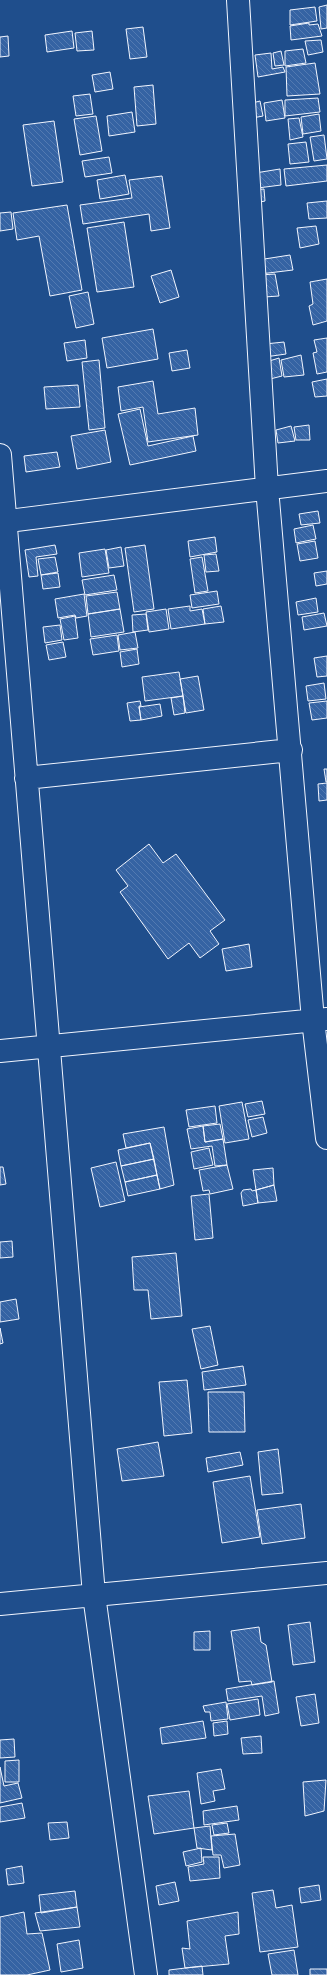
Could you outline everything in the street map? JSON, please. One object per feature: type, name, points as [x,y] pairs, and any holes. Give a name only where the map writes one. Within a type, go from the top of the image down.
[{"type":"street","points":[[238,0],[267,488],[291,750],[320,1020],[327,1138]]},
{"type":"street","points":[[0,455],[3,522],[26,778],[94,1595],[146,1975]]},
{"type":"street","points":[[3,522],[327,481]]},
{"type":"street","points":[[26,778],[291,750]]},
{"type":"street","points":[[0,1051],[320,1020]]},
{"type":"street","points":[[0,1604],[327,1573]]},
{"type":"building","points":[[327,5],[327,28],[321,29],[319,7]]},
{"type":"building","points":[[315,7],[317,21],[290,25],[290,10]]},
{"type":"building","points":[[309,23],[309,25],[318,24],[322,36],[291,40],[290,26]]},
{"type":"building","points":[[143,27],[147,57],[130,59],[126,29]]},
{"type":"building","points":[[72,31],[74,48],[47,52],[45,35]]},
{"type":"building","points":[[92,31],[94,50],[77,51],[75,33]]},
{"type":"building","points":[[8,36],[9,56],[0,57],[0,37]]},
{"type":"building","points":[[321,40],[323,52],[308,55],[305,41]]},
{"type":"building","points":[[303,49],[306,63],[285,66],[285,51]]},
{"type":"building","points":[[281,51],[284,65],[275,66],[273,53]]},
{"type":"building","points":[[271,53],[272,69],[283,67],[285,72],[258,77],[255,55]]},
{"type":"building","points":[[315,63],[320,94],[287,96],[286,67]]},
{"type":"building","points":[[110,72],[113,89],[95,92],[92,75]]},
{"type":"building","points":[[153,85],[156,124],[137,126],[134,87]]},
{"type":"building","points":[[90,94],[93,114],[76,116],[73,96]]},
{"type":"building","points":[[318,98],[320,112],[285,116],[285,100]]},
{"type":"building","points":[[282,100],[285,118],[266,121],[264,103]]},
{"type":"building","points":[[260,101],[263,116],[247,119],[245,105]]},
{"type":"building","points":[[132,112],[135,132],[109,136],[107,116]]},
{"type":"building","points":[[319,114],[321,131],[303,134],[301,117]]},
{"type":"building","points":[[96,116],[102,151],[80,155],[74,119]]},
{"type":"building","points":[[299,118],[303,137],[290,140],[288,119]]},
{"type":"building","points":[[54,121],[63,182],[32,186],[23,125]]},
{"type":"building","points":[[324,135],[327,159],[314,161],[310,137]]},
{"type":"building","points":[[306,142],[309,162],[290,164],[288,144]]},
{"type":"building","points":[[109,157],[112,173],[85,177],[82,161]]},
{"type":"building","points":[[327,165],[327,181],[286,186],[284,169]]},
{"type":"building","points":[[280,169],[281,185],[250,189],[249,174]]},
{"type":"building","points":[[125,175],[129,194],[100,199],[97,180]]},
{"type":"building","points":[[162,176],[170,228],[151,231],[149,214],[83,224],[80,205],[132,198],[129,180]]},
{"type":"building","points":[[264,189],[265,201],[251,204],[250,190]]},
{"type":"building","points":[[327,201],[327,218],[309,219],[307,203]]},
{"type":"building","points":[[67,205],[82,290],[50,296],[39,236],[17,240],[13,213]]},
{"type":"building","points":[[11,212],[13,229],[0,231],[0,213]]},
{"type":"building","points":[[124,222],[134,287],[97,292],[87,228]]},
{"type":"building","points":[[316,226],[319,244],[300,248],[297,228]]},
{"type":"building","points":[[290,255],[293,270],[260,274],[258,260]]},
{"type":"building","points":[[171,270],[179,297],[160,303],[151,276]]},
{"type":"building","points":[[275,274],[279,296],[264,297],[260,275]]},
{"type":"building","points":[[327,279],[327,321],[313,325],[309,306],[313,304],[310,282]]},
{"type":"building","points":[[88,292],[94,324],[76,328],[69,296]]},
{"type":"building","points":[[153,329],[158,359],[107,368],[102,338]]},
{"type":"building","points":[[327,338],[327,372],[317,374],[313,353],[317,352],[314,340]]},
{"type":"building","points":[[85,340],[87,358],[67,361],[64,343]]},
{"type":"building","points":[[284,342],[286,354],[265,357],[265,344]]},
{"type":"building","points":[[187,350],[190,368],[172,371],[169,353]]},
{"type":"building","points":[[301,355],[304,375],[284,377],[281,360]]},
{"type":"building","points":[[279,358],[282,376],[266,380],[266,362]]},
{"type":"building","points":[[99,360],[105,428],[89,430],[82,362]]},
{"type":"building","points":[[327,379],[327,396],[315,397],[312,382]]},
{"type":"building","points":[[153,381],[158,414],[195,408],[198,435],[148,442],[143,407],[121,411],[118,387]]},
{"type":"building","points":[[78,385],[80,407],[46,409],[44,387]]},
{"type":"building","points":[[140,409],[148,446],[193,436],[196,451],[130,465],[118,414]]},
{"type":"building","points":[[309,425],[310,440],[296,440],[294,427]]},
{"type":"building","points":[[291,426],[295,441],[278,443],[276,430]]},
{"type":"building","points":[[105,430],[111,462],[77,469],[71,436]]},
{"type":"building","points":[[57,452],[60,467],[26,472],[24,456]]},
{"type":"building","points":[[318,511],[320,523],[301,525],[299,514]]},
{"type":"building","points":[[313,525],[316,539],[296,543],[294,529]]},
{"type":"building","points":[[215,537],[217,552],[190,557],[188,541]]},
{"type":"building","points":[[315,541],[318,558],[300,561],[297,544]]},
{"type":"building","points":[[55,545],[57,554],[36,557],[38,576],[29,577],[25,550]]},
{"type":"building","points":[[145,545],[154,609],[134,612],[125,548]]},
{"type":"building","points":[[121,547],[124,566],[109,568],[106,550]]},
{"type":"building","points":[[105,549],[109,573],[82,577],[79,553]]},
{"type":"building","points":[[216,554],[219,571],[206,572],[204,555]]},
{"type":"building","points":[[55,557],[58,572],[41,575],[38,559]]},
{"type":"building","points":[[202,557],[208,591],[195,593],[190,559]]},
{"type":"building","points":[[327,571],[327,584],[316,586],[314,573]]},
{"type":"building","points":[[58,573],[60,587],[43,589],[41,575]]},
{"type":"building","points":[[114,575],[117,590],[85,595],[82,580]]},
{"type":"building","points":[[217,591],[219,604],[192,608],[190,595]]},
{"type":"building","points":[[117,592],[120,609],[88,614],[86,596]]},
{"type":"building","points":[[84,594],[87,616],[76,618],[75,615],[58,618],[55,599]]},
{"type":"building","points":[[316,598],[318,612],[298,615],[296,602]]},
{"type":"building","points":[[190,606],[190,611],[202,609],[205,624],[171,629],[168,609]]},
{"type":"building","points":[[221,606],[224,622],[205,624],[203,609]]},
{"type":"building","points":[[120,609],[124,632],[91,637],[88,614]]},
{"type":"building","points":[[166,609],[169,629],[149,632],[146,612]]},
{"type":"building","points":[[324,613],[327,626],[304,630],[302,617]]},
{"type":"building","points":[[146,614],[148,630],[133,632],[132,615]]},
{"type":"building","points":[[75,616],[78,638],[64,640],[60,619]]},
{"type":"building","points":[[60,625],[62,640],[45,643],[43,627]]},
{"type":"building","points":[[135,632],[138,648],[120,650],[118,635]]},
{"type":"building","points":[[117,635],[119,651],[93,655],[90,639]]},
{"type":"building","points":[[63,642],[66,657],[49,660],[46,645]]},
{"type":"building","points":[[137,649],[139,664],[122,667],[120,652]]},
{"type":"building","points":[[327,656],[327,676],[317,677],[314,658]]},
{"type":"building","points":[[179,672],[183,696],[145,701],[142,677]]},
{"type":"building","points":[[198,676],[204,710],[186,713],[180,679]]},
{"type":"building","points":[[324,683],[326,699],[308,701],[306,686]]},
{"type":"building","points":[[183,696],[185,713],[174,715],[171,698]]},
{"type":"building","points":[[140,701],[141,706],[139,706],[141,720],[130,721],[127,703]]},
{"type":"building","points":[[327,701],[327,718],[312,720],[309,703]]},
{"type":"building","points":[[160,704],[162,716],[141,720],[139,707]]},
{"type":"building","points":[[324,769],[327,769],[327,782],[326,782]]},
{"type":"building","points":[[327,783],[327,800],[319,801],[318,784]]},
{"type":"building","points":[[149,844],[163,863],[176,854],[225,920],[210,931],[219,944],[200,958],[189,943],[168,959],[120,892],[128,886],[116,870]]},
{"type":"building","points":[[249,944],[252,967],[226,971],[222,949]]},
{"type":"building","points":[[262,1101],[265,1114],[248,1117],[245,1104]]},
{"type":"building","points":[[242,1102],[249,1139],[225,1143],[219,1106]]},
{"type":"building","points":[[215,1106],[217,1123],[189,1127],[186,1110]]},
{"type":"building","points":[[263,1117],[267,1133],[252,1137],[248,1120]]},
{"type":"building","points":[[220,1124],[223,1139],[205,1142],[203,1126]]},
{"type":"building","points":[[203,1126],[205,1142],[223,1139],[227,1165],[215,1166],[212,1146],[191,1149],[187,1129]]},
{"type":"building","points":[[164,1127],[174,1185],[160,1189],[150,1143],[126,1148],[123,1134]]},
{"type":"building","points":[[150,1143],[154,1159],[121,1166],[118,1150]]},
{"type":"building","points":[[209,1148],[213,1165],[194,1169],[191,1152]]},
{"type":"building","points":[[154,1159],[157,1175],[125,1182],[121,1166]]},
{"type":"building","points":[[116,1162],[125,1201],[100,1207],[91,1168]]},
{"type":"building","points":[[227,1165],[233,1189],[210,1194],[209,1190],[203,1191],[199,1170]]},
{"type":"building","points":[[0,1167],[3,1167],[6,1184],[0,1185]]},
{"type":"building","points":[[273,1168],[274,1185],[256,1190],[253,1170]]},
{"type":"building","points":[[157,1175],[160,1189],[128,1196],[125,1182]]},
{"type":"building","points":[[274,1185],[277,1201],[258,1203],[256,1190]]},
{"type":"building","points":[[251,1189],[252,1191],[256,1190],[258,1203],[243,1206],[241,1193],[243,1190]]},
{"type":"building","points":[[209,1194],[213,1238],[195,1240],[191,1196]]},
{"type":"building","points":[[12,1241],[13,1257],[0,1258],[0,1242]]},
{"type":"building","points":[[176,1253],[182,1316],[151,1319],[148,1290],[134,1290],[132,1257]]},
{"type":"building","points":[[16,1299],[19,1319],[0,1322],[0,1302]]},
{"type":"building","points":[[210,1326],[218,1365],[201,1369],[192,1329]]},
{"type":"building","points":[[0,1328],[3,1343],[0,1344]]},
{"type":"building","points":[[243,1366],[246,1385],[204,1390],[202,1372]]},
{"type":"building","points":[[187,1380],[192,1433],[164,1436],[159,1382]]},
{"type":"building","points":[[208,1392],[244,1392],[245,1432],[209,1432]]},
{"type":"building","points":[[158,1442],[164,1476],[122,1481],[117,1449]]},
{"type":"building","points":[[278,1449],[283,1493],[262,1495],[258,1452]]},
{"type":"building","points":[[240,1452],[243,1465],[208,1472],[206,1458]]},
{"type":"building","points":[[250,1476],[260,1537],[222,1543],[213,1482]]},
{"type":"building","points":[[301,1504],[305,1538],[262,1544],[257,1510]]},
{"type":"building","points":[[310,1622],[315,1662],[293,1665],[288,1625]]},
{"type":"building","points":[[259,1627],[261,1642],[266,1645],[272,1682],[252,1685],[251,1681],[239,1682],[231,1631]]},
{"type":"building","points":[[210,1631],[210,1650],[194,1650],[194,1632]]},
{"type":"building","points":[[274,1681],[279,1713],[265,1716],[262,1696],[228,1701],[226,1689]]},
{"type":"building","points":[[315,1694],[319,1723],[301,1726],[296,1697]]},
{"type":"building","points":[[258,1699],[260,1715],[230,1720],[227,1704]]},
{"type":"building","points":[[226,1702],[228,1719],[211,1721],[210,1712],[205,1712],[203,1706]]},
{"type":"building","points":[[203,1721],[206,1738],[162,1744],[160,1728]]},
{"type":"building","points":[[227,1721],[228,1734],[214,1736],[213,1723]]},
{"type":"building","points":[[261,1736],[262,1753],[243,1754],[241,1738]]},
{"type":"building","points":[[14,1739],[15,1757],[0,1758],[0,1740]]},
{"type":"building","points":[[19,1760],[19,1782],[5,1782],[5,1761]]},
{"type":"building","points":[[0,1767],[4,1786],[18,1783],[22,1798],[0,1803]]},
{"type":"building","points":[[221,1769],[225,1789],[213,1791],[215,1801],[201,1804],[197,1773]]},
{"type":"building","points":[[326,1780],[324,1811],[305,1816],[303,1782]]},
{"type":"building","points":[[189,1791],[194,1828],[154,1834],[148,1796]]},
{"type":"building","points":[[22,1803],[25,1818],[0,1822],[0,1807]]},
{"type":"building","points":[[237,1806],[239,1820],[204,1825],[203,1811]]},
{"type":"building","points":[[67,1822],[69,1838],[50,1840],[48,1823]]},
{"type":"building","points":[[227,1823],[229,1833],[214,1835],[212,1825]]},
{"type":"building","points":[[210,1826],[212,1850],[197,1848],[194,1828]]},
{"type":"building","points":[[235,1834],[240,1865],[224,1868],[221,1855],[213,1855],[211,1836]]},
{"type":"building","points":[[201,1848],[202,1862],[186,1866],[183,1852]]},
{"type":"building","points":[[203,1857],[219,1857],[220,1878],[190,1881],[188,1867],[204,1864]]},
{"type":"building","points":[[22,1866],[24,1883],[8,1885],[6,1869]]},
{"type":"building","points":[[175,1882],[179,1901],[159,1905],[156,1886]]},
{"type":"building","points":[[319,1885],[321,1900],[301,1903],[299,1888]]},
{"type":"building","points":[[273,1890],[276,1908],[292,1905],[298,1947],[260,1952],[252,1893]]},
{"type":"building","points":[[75,1891],[77,1907],[41,1913],[39,1895]]},
{"type":"building","points":[[77,1907],[80,1927],[40,1931],[35,1913]]},
{"type":"building","points":[[24,1912],[27,1934],[42,1933],[50,1970],[27,1975],[0,1975],[0,1917]]},
{"type":"building","points":[[238,1912],[239,1934],[225,1936],[229,1964],[185,1968],[182,1948],[190,1949],[187,1921]]},
{"type":"building","points":[[79,1940],[83,1968],[61,1972],[57,1944]]},
{"type":"building","points":[[294,1950],[298,1975],[272,1975],[268,1954]]},
{"type":"building","points":[[202,1966],[203,1975],[169,1975],[169,1970]]},
{"type":"building","points":[[310,1969],[327,1969],[327,1975],[310,1975]]}]
